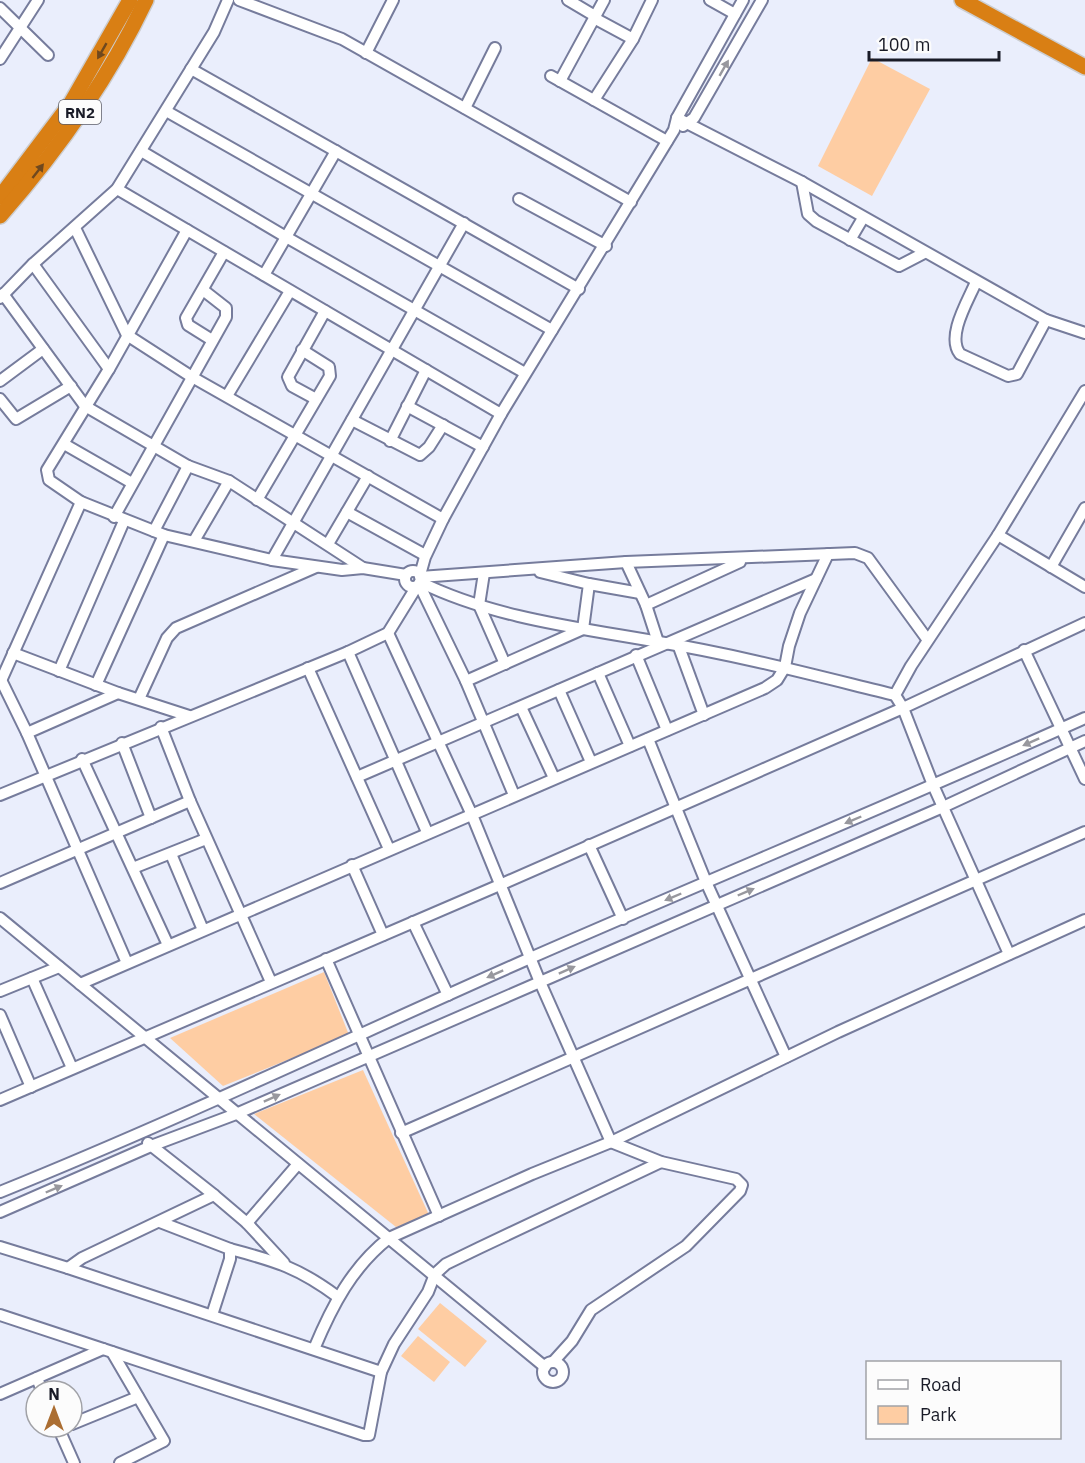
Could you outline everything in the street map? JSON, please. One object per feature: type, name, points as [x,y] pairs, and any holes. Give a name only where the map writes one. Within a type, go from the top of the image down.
[{"type":"highway","name":"RN2","points":[[0,196],[71,103],[130,0]]},
{"type":"highway","name":"RN2","points":[[0,216],[48,158],[99,85],[146,0]]},
{"type":"highway","points":[[962,0],[1085,67]]},
{"type":"street","points":[[0,59],[38,0]]},
{"type":"street","points":[[228,0],[214,32],[117,189],[33,264],[2,296],[85,406],[188,466],[229,481],[363,568]]},
{"type":"street","points":[[239,0],[306,24],[366,53],[631,202]]},
{"type":"street","points":[[366,53],[393,0]]},
{"type":"street","points":[[568,0],[633,39]]},
{"type":"street","points":[[604,0],[556,78],[667,141]]},
{"type":"street","points":[[594,100],[633,39],[652,0]]},
{"type":"street","points":[[710,0],[735,14]]},
{"type":"street","points":[[0,795],[82,759],[348,652],[388,633],[406,606],[414,580],[443,519],[501,414],[606,246],[674,130],[677,118],[743,0]]},
{"type":"street","points":[[674,130],[694,118],[762,0]]},
{"type":"street","points":[[0,8],[48,54]]},
{"type":"street","points":[[465,108],[495,48]]},
{"type":"street","points":[[191,69],[579,289]]},
{"type":"street","points":[[166,111],[552,330]]},
{"type":"street","points":[[677,118],[802,182],[1046,320],[1085,333]]},
{"type":"street","points":[[141,151],[286,237],[525,373]]},
{"type":"street","points":[[264,275],[336,151]]},
{"type":"street","points":[[802,182],[811,218],[899,266],[924,253]]},
{"type":"street","points":[[117,189],[501,414]]},
{"type":"street","points":[[519,199],[606,246]]},
{"type":"street","points":[[850,240],[863,218]]},
{"type":"street","points":[[272,560],[464,223]]},
{"type":"street","points":[[75,228],[127,335],[192,377],[443,519]]},
{"type":"street","points":[[187,230],[109,369],[46,474],[54,485],[81,502],[159,533],[272,560],[342,570],[363,568],[382,572],[414,580],[479,605],[583,629],[785,668],[895,696],[903,708],[933,785],[1009,954]]},
{"type":"street","points":[[212,340],[186,322],[186,315],[224,252]]},
{"type":"street","points":[[33,264],[109,369]]},
{"type":"street","points":[[976,282],[954,338],[956,349],[960,354],[1008,376],[1017,375],[1046,320]]},
{"type":"street","points":[[59,671],[132,483],[227,312],[223,304],[203,290]]},
{"type":"street","points":[[227,396],[290,291]]},
{"type":"street","points":[[316,399],[290,382],[289,371],[325,311]]},
{"type":"street","points":[[0,381],[43,348]]},
{"type":"street","points":[[257,500],[330,376],[330,370],[302,350]]},
{"type":"street","points":[[390,441],[426,370]]},
{"type":"street","points":[[0,399],[16,418],[71,387]]},
{"type":"street","points":[[895,696],[927,639],[998,535],[1085,391]]},
{"type":"street","points":[[407,406],[483,447]]},
{"type":"street","points":[[352,420],[420,455],[429,447],[443,425]]},
{"type":"street","points":[[64,444],[132,483]]},
{"type":"street","points":[[96,685],[188,466]]},
{"type":"street","points":[[328,544],[368,476]]},
{"type":"street","points":[[194,541],[229,481]]},
{"type":"street","points":[[81,502],[1,682],[27,733],[127,963]]},
{"type":"street","points":[[347,512],[425,556]]},
{"type":"street","points":[[1051,567],[1083,515]]},
{"type":"street","points":[[998,535],[1085,587]]},
{"type":"street","points":[[414,580],[626,562],[855,553],[868,558],[927,639]]},
{"type":"street","points":[[80,984],[427,832],[472,815],[765,688],[777,680],[785,668],[789,646],[828,554]]},
{"type":"street","points":[[646,605],[746,559]]},
{"type":"street","points":[[626,562],[663,643]]},
{"type":"street","points":[[139,699],[167,638],[176,628],[316,567]]},
{"type":"street","points":[[531,569],[589,584],[640,593]]},
{"type":"street","points":[[484,573],[479,605],[504,664]]},
{"type":"street","points":[[357,777],[522,707],[663,643],[816,579]]},
{"type":"street","points":[[414,580],[466,681],[514,795]]},
{"type":"street","points":[[583,629],[589,584]]},
{"type":"street","points":[[0,1100],[903,708],[1085,623]]},
{"type":"street","points":[[466,681],[583,629]]},
{"type":"street","points":[[388,633],[472,815],[540,982],[576,1056],[611,1142],[661,1162],[736,1179],[742,1185],[740,1191],[686,1246],[591,1310],[572,1341],[549,1364],[545,1376],[553,1381],[561,1377],[572,1341]]},
{"type":"street","points":[[680,647],[705,715]]},
{"type":"street","points":[[1024,650],[1085,778]]},
{"type":"street","points":[[348,652],[427,832]]},
{"type":"street","points":[[13,653],[118,693],[189,716]]},
{"type":"street","points":[[636,655],[667,730]]},
{"type":"street","points":[[308,668],[389,849]]},
{"type":"street","points":[[598,673],[630,746]]},
{"type":"street","points":[[558,690],[591,762]]},
{"type":"street","points":[[27,733],[118,693]]},
{"type":"street","points":[[522,707],[554,778]]},
{"type":"street","points":[[0,1192],[141,1135],[216,1098],[531,958],[1085,718]]},
{"type":"street","points":[[161,727],[190,801],[271,982]]},
{"type":"street","points":[[648,739],[706,882],[786,1058]]},
{"type":"street","points":[[0,1212],[151,1146],[236,1114],[943,807],[1085,741]]},
{"type":"street","points":[[122,743],[151,818]]},
{"type":"street","points":[[82,759],[168,945]]},
{"type":"street","points":[[0,883],[190,801]]},
{"type":"street","points":[[401,1133],[1085,832]]},
{"type":"street","points":[[133,868],[206,838]]},
{"type":"street","points":[[589,845],[623,919]]},
{"type":"street","points":[[171,854],[203,930]]},
{"type":"street","points":[[352,865],[383,935]]},
{"type":"street","points":[[0,918],[389,1238],[549,1364],[560,1365],[563,1371]]},
{"type":"street","points":[[314,1349],[338,1297],[368,1258],[389,1238],[611,1142],[786,1058],[1085,920]]},
{"type":"street","points":[[414,921],[448,995]]},
{"type":"street","points":[[326,959],[401,1133],[440,1216]]},
{"type":"street","points":[[0,991],[59,967]]},
{"type":"street","points":[[32,978],[72,1068]]},
{"type":"street","points":[[0,1015],[30,1087]]},
{"type":"street","points":[[141,1135],[151,1146],[247,1223],[285,1264]]},
{"type":"street","points":[[0,1315],[364,1436],[369,1435],[372,1431],[381,1372],[394,1344],[428,1292],[435,1274],[447,1264],[479,1248],[661,1162]]},
{"type":"street","points":[[247,1223],[298,1164]]},
{"type":"street","points":[[68,1268],[82,1258],[214,1195]]},
{"type":"street","points":[[160,1222],[230,1249],[285,1264],[310,1275],[338,1297]]},
{"type":"street","points":[[0,1246],[381,1372]]},
{"type":"street","points":[[212,1315],[230,1249]]},
{"type":"street","points":[[0,1394],[108,1351]]},
{"type":"street","points":[[108,1351],[164,1441],[120,1463]]},
{"type":"street","points":[[84,1419],[138,1397]]},
{"type":"street","points":[[65,1439],[74,1463]]},
{"type":"green space","points":[[872,58],[930,89],[872,196],[818,166]]},
{"type":"green space","points":[[324,972],[349,1035],[223,1086],[170,1038]]},
{"type":"green space","points":[[363,1070],[429,1215],[396,1227],[254,1114]]},
{"type":"green space","points":[[440,1303],[487,1341],[465,1367],[418,1329]]},
{"type":"green space","points":[[418,1336],[450,1362],[434,1382],[401,1356]]}]
